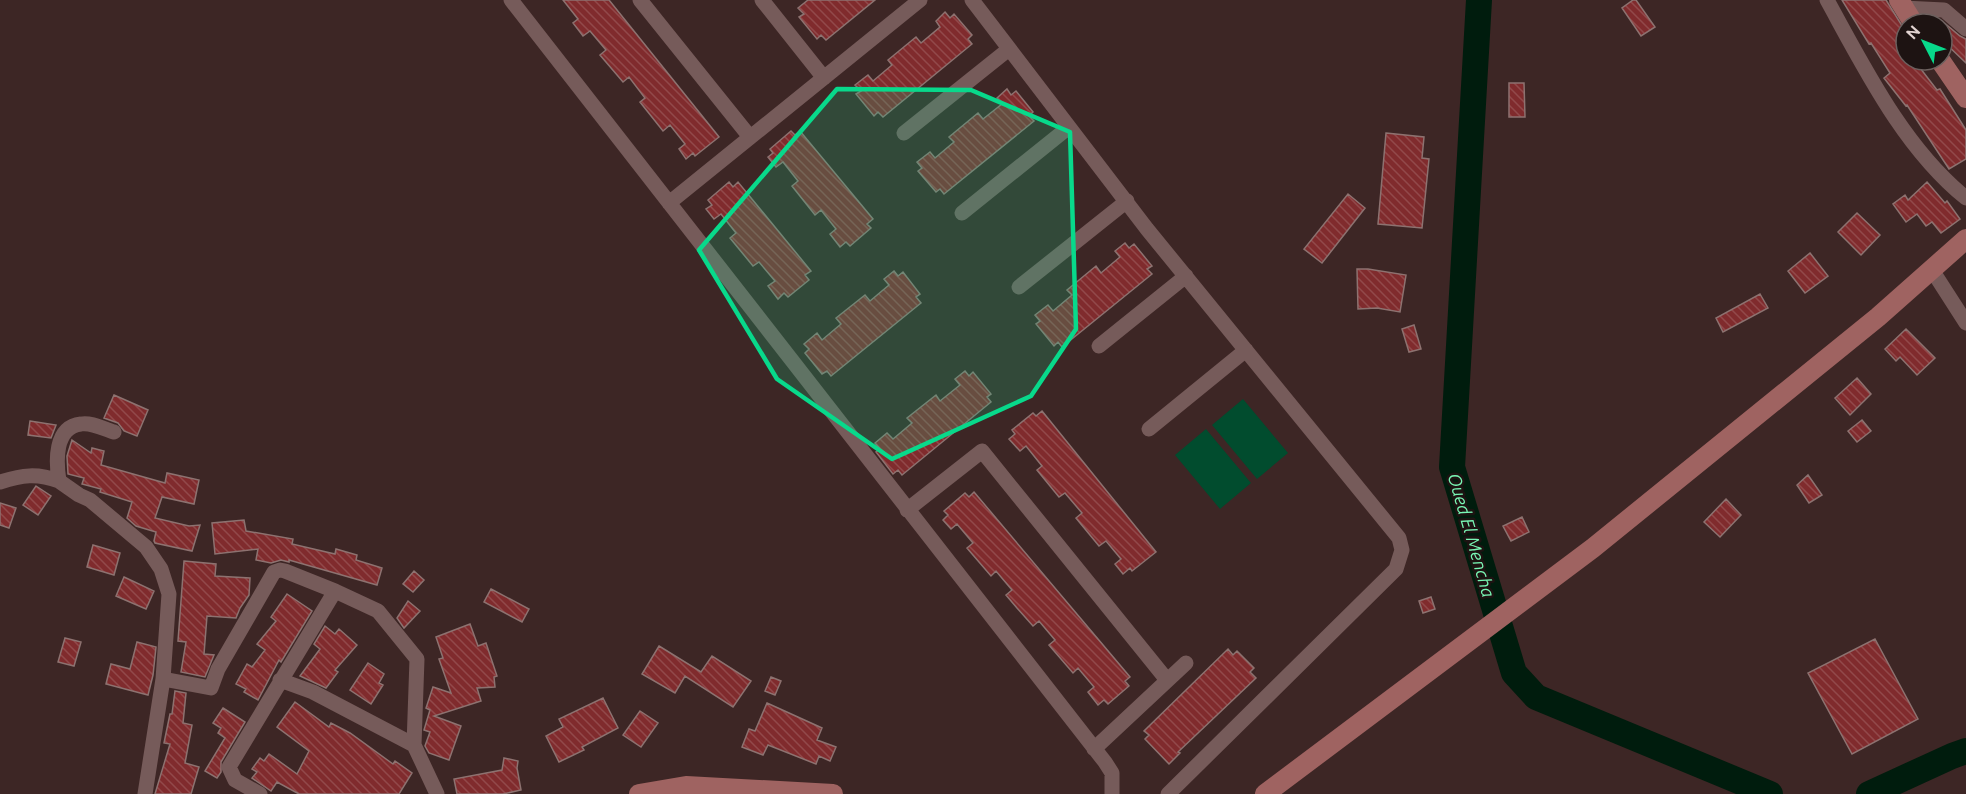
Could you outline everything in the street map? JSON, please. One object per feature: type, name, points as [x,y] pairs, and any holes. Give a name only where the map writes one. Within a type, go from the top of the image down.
[{"type":"main road","points":[[1948,72],[1966,98]]},
{"type":"main road","points":[[1265,794],[1593,548],[1878,317],[1966,239]]},
{"type":"main road","points":[[639,794],[686,786],[833,794]]},
{"type":"street","points":[[511,0],[1094,748],[1112,773],[1112,794]]},
{"type":"street","points":[[640,0],[750,137]]},
{"type":"street","points":[[669,203],[920,0]]},
{"type":"street","points":[[972,0],[1126,201],[1399,537],[1402,550],[1396,569],[1168,794]]},
{"type":"street","points":[[1827,0],[1866,70],[1907,134],[1944,178],[1966,198]]},
{"type":"street","points":[[766,1],[824,78]]},
{"type":"street","points":[[1905,11],[1944,10],[1966,29]]},
{"type":"street","points":[[904,133],[1009,49]]},
{"type":"street","points":[[962,213],[1069,127]]},
{"type":"street","points":[[1019,287],[1126,201]]},
{"type":"street","points":[[1932,270],[1966,323]]},
{"type":"street","points":[[1099,346],[1186,276]]},
{"type":"street","points":[[1149,429],[1246,350]]},
{"type":"street","points":[[59,481],[57,449],[62,437],[72,426],[88,424],[114,432]]},
{"type":"street","points":[[907,510],[982,451],[1167,680]]},
{"type":"street","points":[[0,482],[32,474],[59,481],[90,500],[118,522],[146,548],[161,569],[169,594],[163,679],[145,794]]},
{"type":"street","points":[[163,679],[211,688],[218,669],[274,572],[285,571],[335,591],[378,611],[417,659],[414,745],[434,792]]},
{"type":"street","points":[[260,794],[235,780],[229,766],[335,591]]},
{"type":"street","points":[[1094,748],[1186,663]]},
{"type":"street","points":[[280,680],[313,692],[414,745]]},
{"type":"highlighted area","points":[[837,89],[971,90],[1070,132],[1076,329],[1031,396],[892,459],[777,379],[699,250]]},
{"type":"green space","points":[[1243,399],[1288,453],[1257,479],[1212,425]]},
{"type":"green space","points":[[1206,429],[1251,483],[1220,509],[1175,455]]},
{"type":"building","points":[[563,0],[609,0],[719,137],[695,156],[693,153],[686,159],[679,149],[685,144],[670,125],[663,131],[640,102],[645,98],[629,77],[623,82],[600,55],[606,50],[590,31],[583,36],[573,23],[578,19]]},
{"type":"building","points":[[808,0],[875,0],[826,40],[821,35],[817,39],[799,17],[804,14],[798,8]]},
{"type":"building","points":[[1636,0],[1655,27],[1641,36],[1622,8]]},
{"type":"building","points":[[1842,0],[1886,0],[1894,13],[1894,72],[1923,72],[1937,90],[1940,89],[1966,130],[1966,159],[1949,169],[1907,105],[1884,78],[1890,73],[1871,43],[1869,44]]},
{"type":"building","points":[[945,12],[950,18],[954,14],[972,35],[968,39],[972,44],[883,117],[878,112],[874,116],[856,94],[861,91],[855,85],[868,75],[873,81],[892,65],[888,60],[916,37],[921,43],[940,27],[936,21]]},
{"type":"building","points":[[1954,31],[1966,39],[1966,63],[1954,52]]},
{"type":"building","points":[[1509,83],[1524,83],[1525,117],[1509,117]]},
{"type":"building","points":[[1007,89],[1011,95],[1016,91],[1033,112],[1029,116],[1034,121],[944,194],[940,189],[936,192],[918,171],[922,168],[917,162],[930,152],[935,158],[954,142],[949,137],[978,113],[983,119],[1002,104],[997,98]]},
{"type":"building","points":[[791,131],[795,135],[800,131],[873,219],[867,224],[871,228],[850,246],[846,242],[840,247],[830,234],[836,229],[821,210],[815,215],[792,186],[798,181],[783,162],[776,167],[768,157],[773,153],[770,149]]},
{"type":"building","points":[[1386,133],[1424,137],[1422,158],[1429,159],[1422,228],[1378,224]]},
{"type":"building","points":[[729,182],[733,187],[738,182],[811,271],[805,275],[809,280],[788,297],[784,293],[778,299],[768,286],[775,281],[759,262],[753,266],[730,238],[736,233],[721,214],[714,219],[706,209],[712,205],[708,200]]},
{"type":"building","points":[[1927,182],[1945,203],[1947,201],[1960,219],[1941,233],[1932,222],[1926,226],[1917,214],[1906,222],[1893,204],[1905,195],[1908,200]]},
{"type":"building","points":[[1348,194],[1365,208],[1322,263],[1304,249]]},
{"type":"building","points":[[1857,213],[1880,235],[1861,255],[1838,232]]},
{"type":"building","points":[[1125,243],[1129,248],[1134,244],[1152,266],[1147,269],[1152,274],[1062,347],[1058,342],[1054,346],[1036,324],[1040,321],[1035,315],[1048,305],[1053,311],[1072,295],[1067,290],[1096,266],[1101,273],[1120,257],[1115,251]]},
{"type":"building","points":[[1810,253],[1828,276],[1805,293],[1788,271]]},
{"type":"building","points":[[1357,269],[1406,275],[1400,312],[1377,308],[1358,309]]},
{"type":"building","points":[[894,271],[898,276],[903,272],[920,294],[916,297],[921,303],[831,376],[827,371],[822,374],[805,353],[809,349],[804,344],[817,333],[822,340],[841,324],[836,318],[865,295],[870,301],[889,285],[884,279]]},
{"type":"building","points":[[1760,294],[1768,308],[1723,332],[1716,318]]},
{"type":"building","points":[[1414,325],[1421,349],[1409,352],[1402,329]]},
{"type":"building","points":[[1906,329],[1935,358],[1917,375],[1900,357],[1896,361],[1885,349]]},
{"type":"building","points":[[965,371],[969,376],[973,372],[991,394],[987,397],[991,402],[902,475],[898,470],[893,474],[876,452],[880,449],[875,443],[887,433],[893,439],[912,423],[907,418],[936,395],[940,401],[960,385],[955,379]]},
{"type":"building","points":[[1857,378],[1871,394],[1850,415],[1835,398]]},
{"type":"building","points":[[114,395],[148,410],[137,436],[124,431],[118,423],[104,418]]},
{"type":"building","points":[[1042,411],[1156,552],[1132,571],[1130,568],[1123,574],[1115,564],[1121,559],[1106,541],[1099,546],[1076,518],[1082,513],[1065,493],[1059,497],[1037,470],[1042,466],[1026,446],[1020,451],[1009,439],[1015,434],[1012,430],[1033,413],[1036,416]]},
{"type":"building","points":[[1862,420],[1871,431],[1857,442],[1848,431]]},
{"type":"building","points":[[30,421],[56,425],[51,438],[28,435]]},
{"type":"building","points":[[72,440],[91,453],[92,448],[104,451],[101,465],[165,483],[167,473],[199,480],[194,504],[162,497],[155,518],[189,526],[200,525],[192,551],[155,543],[156,532],[136,526],[127,518],[132,502],[100,492],[101,489],[82,484],[84,478],[68,474],[67,456]]},
{"type":"building","points":[[1808,475],[1822,495],[1809,503],[1797,485]]},
{"type":"building","points":[[36,486],[51,496],[38,515],[23,505]]},
{"type":"building","points":[[974,492],[1130,677],[1125,681],[1129,686],[1108,704],[1104,700],[1098,705],[1088,692],[1094,687],[1078,668],[1073,673],[1049,645],[1055,640],[1039,621],[1033,626],[1006,595],[1012,590],[996,571],[991,576],[967,548],[973,543],[957,524],[951,529],[943,520],[948,515],[944,511],[965,493],[969,497]]},
{"type":"building","points":[[1726,499],[1741,515],[1720,537],[1704,522]]},
{"type":"building","points":[[0,503],[16,508],[9,528],[0,525]]},
{"type":"building","points":[[1522,517],[1529,532],[1511,541],[1503,526]]},
{"type":"building","points":[[244,520],[246,531],[293,539],[292,544],[335,554],[336,549],[357,555],[356,560],[382,568],[377,585],[289,560],[289,562],[281,560],[271,563],[256,560],[258,549],[215,554],[212,523]]},
{"type":"building","points":[[93,545],[120,553],[114,575],[87,567]]},
{"type":"building","points":[[184,561],[216,564],[215,576],[250,578],[249,595],[236,618],[207,616],[204,654],[214,655],[205,677],[181,672],[186,642],[178,641]]},
{"type":"building","points":[[414,571],[424,580],[413,592],[403,584]]},
{"type":"building","points":[[124,577],[154,591],[146,609],[116,596]]},
{"type":"building","points":[[491,589],[529,609],[522,622],[484,602]]},
{"type":"building","points":[[287,594],[312,611],[281,662],[279,660],[258,700],[244,692],[246,689],[236,684],[247,664],[252,667],[265,650],[257,644],[276,621],[271,617]]},
{"type":"building","points":[[1431,597],[1435,609],[1423,613],[1419,601]]},
{"type":"building","points":[[408,601],[420,611],[404,628],[397,618]]},
{"type":"building","points":[[470,624],[478,646],[486,643],[497,676],[494,677],[495,687],[477,688],[481,701],[434,716],[461,726],[449,760],[429,753],[425,746],[430,732],[424,730],[430,710],[426,708],[433,687],[451,693],[439,659],[443,658],[436,637]]},
{"type":"building","points":[[325,626],[335,634],[339,629],[357,645],[335,670],[338,672],[326,688],[300,676],[320,649],[314,644]]},
{"type":"building","points":[[65,638],[81,642],[74,666],[58,662]]},
{"type":"building","points":[[1875,639],[1918,719],[1852,754],[1808,673]]},
{"type":"building","points":[[137,642],[156,647],[148,695],[106,684],[111,664],[130,669]]},
{"type":"building","points":[[659,646],[701,672],[712,656],[751,681],[733,707],[685,676],[675,693],[642,674]]},
{"type":"building","points":[[1228,649],[1233,655],[1237,651],[1254,668],[1250,672],[1256,678],[1178,752],[1180,753],[1169,764],[1145,739],[1149,735],[1144,731]]},
{"type":"building","points":[[368,663],[384,674],[379,683],[383,685],[371,704],[350,690]]},
{"type":"building","points":[[771,677],[781,681],[775,695],[765,691]]},
{"type":"building","points":[[175,691],[186,693],[183,723],[192,725],[185,763],[199,767],[191,794],[155,794],[170,744],[164,743],[170,714],[172,714]]},
{"type":"building","points":[[603,698],[618,728],[582,747],[584,750],[559,762],[546,736],[563,727],[559,719]]},
{"type":"building","points":[[295,702],[329,727],[331,723],[350,733],[393,764],[395,761],[412,773],[399,794],[299,794],[277,782],[271,791],[252,778],[257,772],[252,769],[260,758],[264,761],[269,754],[297,774],[309,751],[277,727]]},
{"type":"building","points":[[767,703],[822,728],[817,740],[836,747],[830,761],[819,756],[816,764],[768,745],[763,755],[742,747],[749,729],[755,731]]},
{"type":"building","points":[[223,708],[245,722],[221,762],[221,772],[217,778],[205,771],[225,738],[218,733],[221,728],[213,723]]},
{"type":"building","points":[[640,711],[658,723],[641,747],[623,735]]},
{"type":"building","points":[[504,758],[518,761],[521,790],[503,794],[457,794],[454,779],[502,770]]},
{"type":"waterway","name":"Oued El Mencha","points":[[1479,0],[1452,467],[1514,673],[1536,697],[1770,794]]},
{"type":"waterway","name":"Oued El Mencha","points":[[1869,794],[1966,751]]}]
